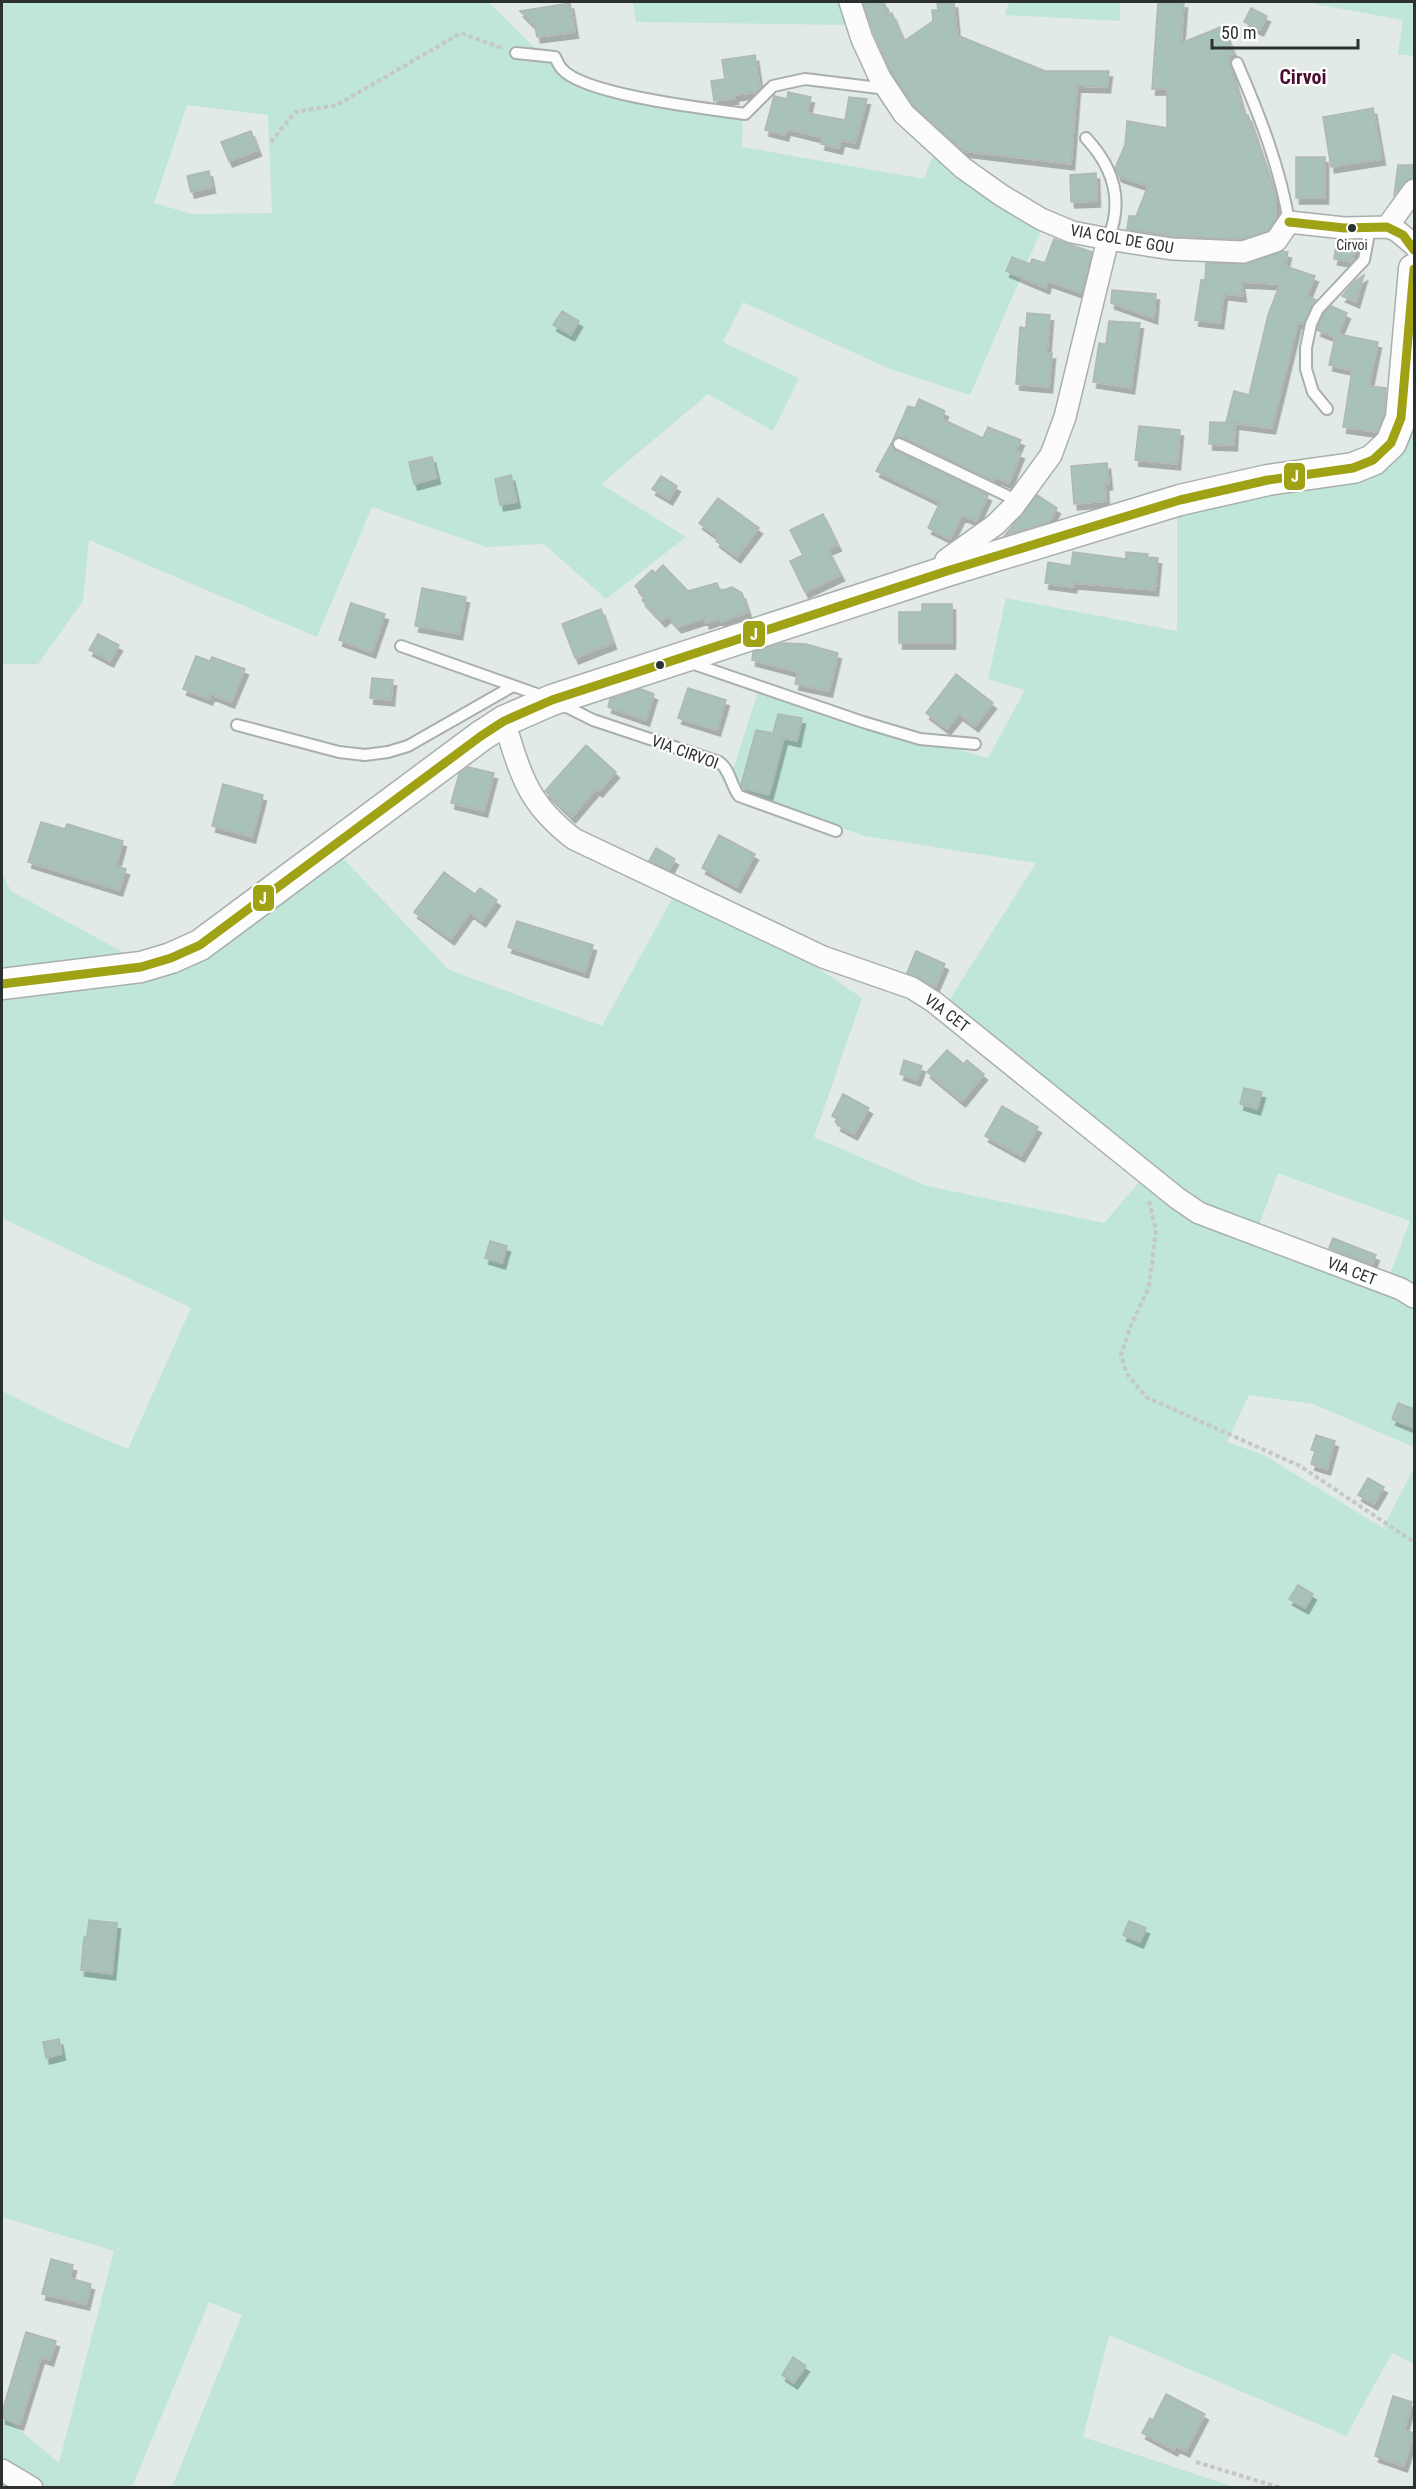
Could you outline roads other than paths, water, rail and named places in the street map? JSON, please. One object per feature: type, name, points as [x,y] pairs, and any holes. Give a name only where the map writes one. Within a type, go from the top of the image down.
[{"type":"street","name":"VIA COL DE GOU","points":[[850,2],[862,39],[880,78],[904,114],[963,168],[1000,195],[1041,219],[1072,232],[1108,239],[1172,249],[1243,252],[1276,242],[1289,222]]},
{"type":"street","points":[[1378,227],[1414,190]]},
{"type":"street","points":[[2,984],[141,967],[171,958],[200,945],[481,736],[504,721],[552,700],[947,571],[1180,500],[1269,480],[1353,468],[1373,460],[1391,443],[1401,418],[1414,252],[1396,230],[1378,227],[1344,228],[1289,222]]},
{"type":"street","points":[[947,571],[946,560],[995,525],[1018,501],[1051,455],[1065,417],[1108,239]]},
{"type":"street","name":"VIA CET","points":[[504,721],[526,788],[544,812],[574,839],[823,957],[912,988],[934,1002],[1199,1213],[1401,1289],[1414,1297]]},
{"type":"street","points":[[2,2470],[32,2487]]},
{"type":"lane","points":[[516,53],[555,57],[562,70],[580,82],[627,95],[746,114],[773,86],[805,79],[887,89]]},
{"type":"lane","points":[[1237,63],[1271,154],[1289,222]]},
{"type":"lane","points":[[1086,138],[1102,155],[1110,173],[1116,199],[1116,222],[1108,239]]},
{"type":"lane","points":[[1327,409],[1312,392],[1306,369],[1306,348],[1311,324],[1318,309],[1364,260],[1378,227]]},
{"type":"lane","points":[[899,444],[1018,501]]},
{"type":"lane","name":"VIA CIRVOI","points":[[401,646],[552,700],[593,720],[719,762],[724,765],[733,788],[739,796],[836,831]]},
{"type":"lane","points":[[678,659],[920,739],[975,744]]},
{"type":"lane","points":[[237,725],[339,752],[365,755],[388,753],[408,746],[513,686]]},
{"type":"place","name":"Cirvoi","points":[[1352,228]]},
{"type":"district","name":"Cirvoi","points":[[1303,77]]}]
